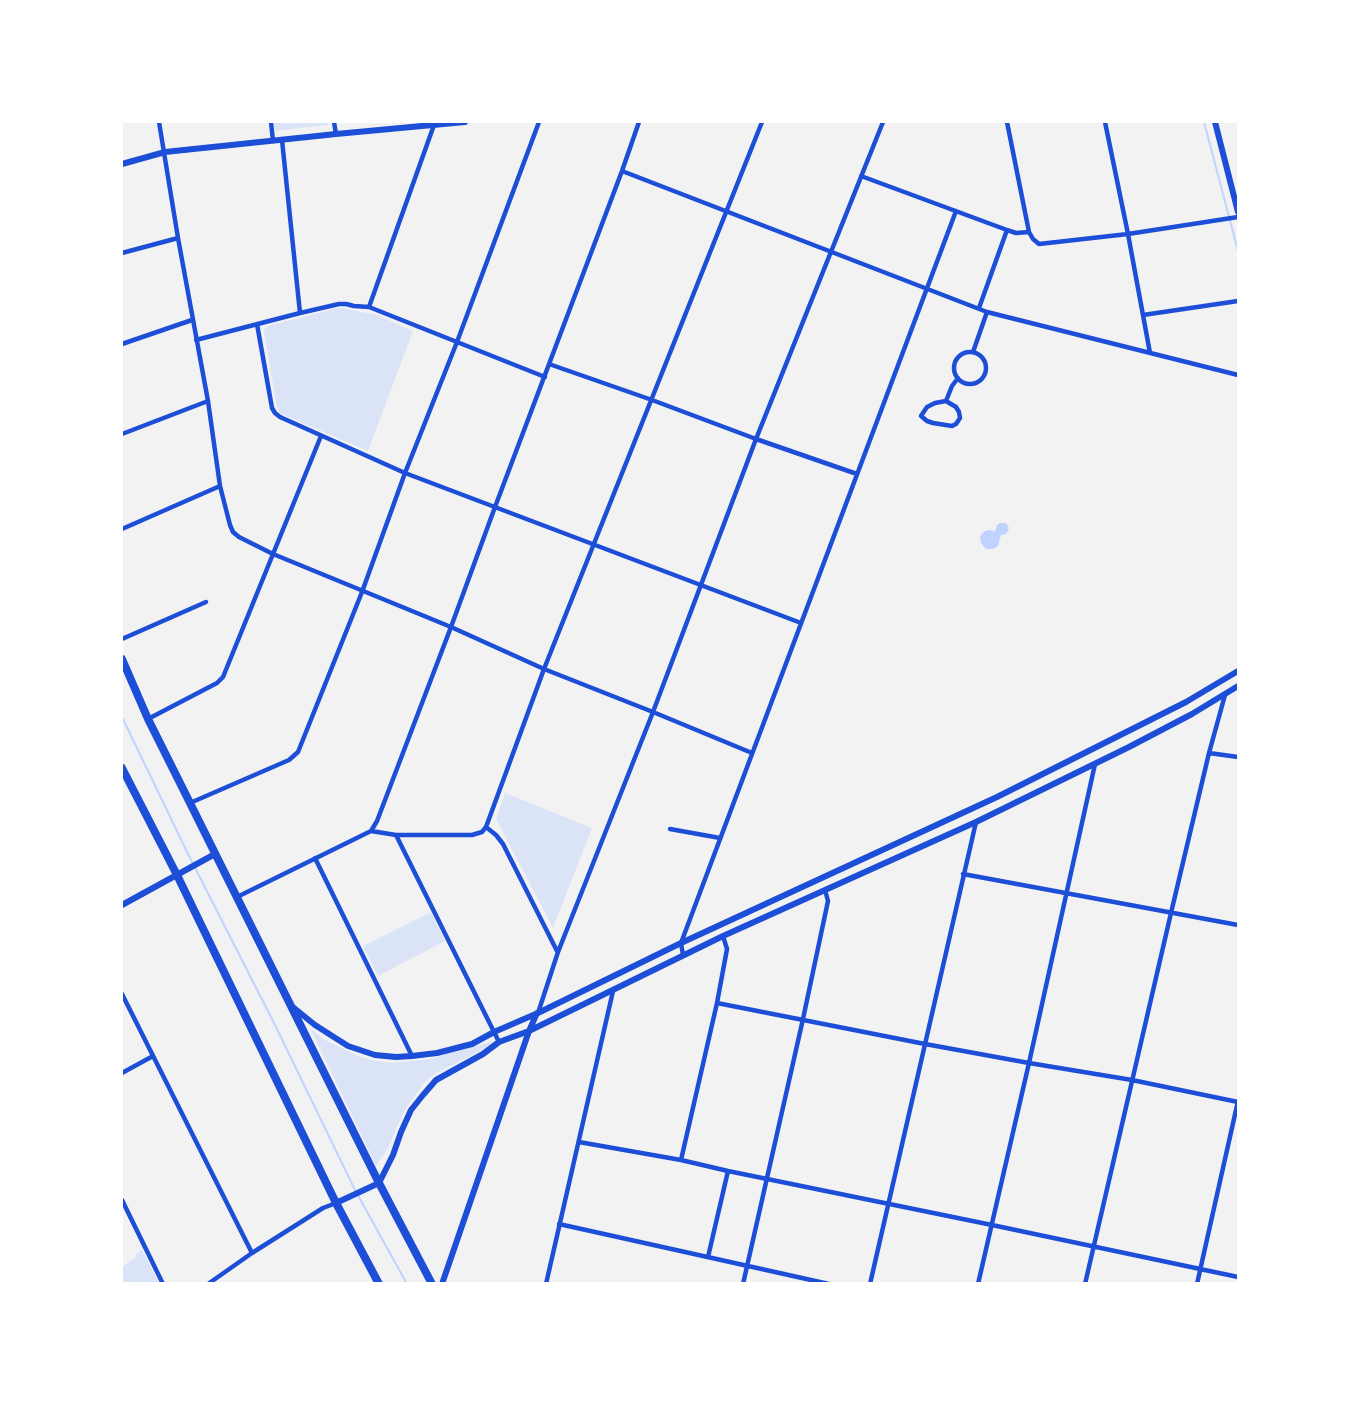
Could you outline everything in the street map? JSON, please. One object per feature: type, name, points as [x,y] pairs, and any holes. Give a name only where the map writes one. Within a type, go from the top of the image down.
[{"type":"highway","points":[[122,659],[148,718],[215,854],[379,1183],[432,1284]]},
{"type":"highway","points":[[122,768],[177,875],[336,1203],[379,1284]]},
{"type":"street","points":[[159,122],[208,401],[220,486],[233,532],[273,554],[452,627],[544,669],[653,711],[752,753]]},
{"type":"street","points":[[271,122],[273,141]]},
{"type":"street","points":[[334,122],[336,134]]},
{"type":"street","points":[[122,164],[165,152],[465,122]]},
{"type":"street","points":[[190,803],[289,760],[298,752],[363,592],[405,473],[457,342],[539,122]]},
{"type":"street","points":[[237,897],[370,831],[377,821],[452,627],[639,122]]},
{"type":"street","points":[[370,831],[396,836],[472,835],[483,832],[486,827],[593,543],[762,122]]},
{"type":"street","points":[[442,1284],[558,952],[653,711],[756,439],[883,122]]},
{"type":"street","points":[[1007,122],[1029,232],[1039,243],[1128,234],[1236,218]]},
{"type":"street","points":[[1105,122],[1150,353]]},
{"type":"street","points":[[1215,122],[1239,212]]},
{"type":"street","points":[[369,307],[434,125]]},
{"type":"street","points":[[282,140],[300,313]]},
{"type":"street","points":[[622,171],[987,312],[1239,375]]},
{"type":"street","points":[[861,176],[1007,230],[1016,233],[1029,232]]},
{"type":"street","points":[[683,955],[681,943],[956,211]]},
{"type":"street","points":[[979,308],[1007,230]]},
{"type":"street","points":[[122,253],[178,238]]},
{"type":"street","points":[[1143,315],[1239,301]]},
{"type":"street","points":[[196,340],[339,303],[369,307],[545,377]]},
{"type":"street","points":[[973,352],[987,312]]},
{"type":"street","points":[[122,345],[192,320]]},
{"type":"street","points":[[257,324],[272,408],[280,417],[405,473],[801,623]]},
{"type":"street","points":[[973,352],[982,358],[985,363],[982,378],[972,384],[958,378],[954,369],[956,360],[963,353],[973,352]]},
{"type":"street","points":[[549,364],[857,474]]},
{"type":"street","points":[[946,401],[958,378]]},
{"type":"street","points":[[122,434],[208,401]]},
{"type":"street","points":[[946,401],[959,411],[960,418],[957,424],[952,426],[933,423],[921,416],[927,407],[946,401]]},
{"type":"street","points":[[148,718],[220,681],[321,436]]},
{"type":"street","points":[[122,529],[220,486]]},
{"type":"street","points":[[122,639],[206,602]]},
{"type":"street","points":[[290,1005],[315,1025],[348,1046],[375,1055],[412,1056],[437,1053],[472,1044],[681,943],[997,797],[1167,712],[1239,671]]},
{"type":"street","points":[[208,1284],[252,1252],[323,1208],[379,1183],[411,1110],[423,1095],[436,1080],[483,1054],[499,1042],[529,1031],[723,936],[976,822],[1192,714],[1239,686]]},
{"type":"street","points":[[1085,1284],[1209,753],[1225,695]]},
{"type":"street","points":[[1209,753],[1239,757]]},
{"type":"street","points":[[978,1284],[1095,764]]},
{"type":"street","points":[[949,818],[954,832]]},
{"type":"street","points":[[870,1284],[976,822]]},
{"type":"street","points":[[486,827],[503,844],[558,952]]},
{"type":"street","points":[[670,829],[720,838]]},
{"type":"street","points":[[396,836],[499,1042]]},
{"type":"street","points":[[122,905],[215,854]]},
{"type":"street","points":[[315,858],[412,1056]]},
{"type":"street","points":[[963,874],[1239,925]]},
{"type":"street","points":[[743,1284],[828,902],[825,890]]},
{"type":"street","points":[[681,1160],[717,1003],[727,949],[723,936]]},
{"type":"street","points":[[546,1284],[613,991]]},
{"type":"street","points":[[122,994],[252,1252]]},
{"type":"street","points":[[717,1003],[1239,1102],[1197,1284]]},
{"type":"street","points":[[122,1073],[153,1056]]},
{"type":"street","points":[[579,1142],[681,1160],[1239,1278]]},
{"type":"street","points":[[708,1257],[728,1171]]},
{"type":"street","points":[[122,1200],[163,1284]]},
{"type":"street","points":[[559,1224],[829,1284]]},
{"type":"shaded area","points":[[274,122],[330,122],[327,125],[275,131]]},
{"type":"shaded area","points":[[337,308],[375,314],[413,331],[368,451],[281,414],[277,408],[265,328]]},
{"type":"shaded area","points":[[505,793],[592,828],[553,928],[496,819]]},
{"type":"shaded area","points":[[431,912],[445,941],[378,976],[363,946]]},
{"type":"shaded area","points":[[310,1028],[325,1040],[360,1057],[393,1063],[430,1059],[498,1042],[436,1073],[424,1083],[404,1111],[388,1148],[376,1166]]},
{"type":"shaded area","points":[[142,1250],[159,1283],[122,1283],[122,1267]]},
{"type":"water","points":[[1000,523],[1006,523],[1009,528],[1006,534],[1001,535],[998,546],[986,549],[980,537],[988,530],[995,531]]},
{"type":"waterway","points":[[1204,122],[1238,251]]},
{"type":"waterway","points":[[122,717],[355,1190],[407,1284]]}]
